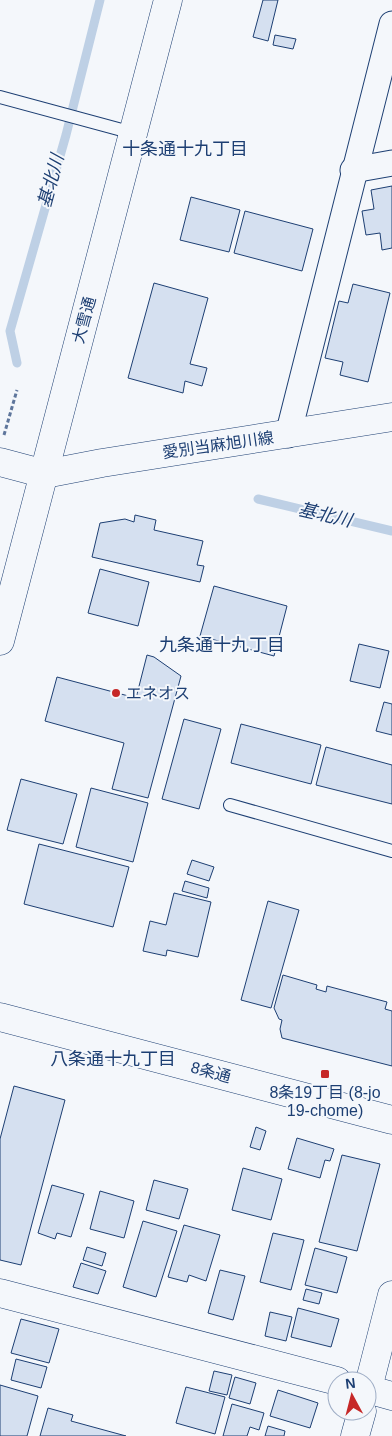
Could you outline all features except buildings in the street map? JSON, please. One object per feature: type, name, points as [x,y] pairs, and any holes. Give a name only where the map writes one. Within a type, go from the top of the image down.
[{"type":"main road","name":"大雪通","points":[[0,641],[168,0]]},
{"type":"main road","name":"愛別当麻旭川線","points":[[45,474],[102,463],[392,417]]},
{"type":"main road","points":[[1,453],[45,474]]},
{"type":"main road","name":"8条通","points":[[0,1017],[392,1120]]},
{"type":"main road","points":[[0,1293],[327,1378]]},
{"type":"main road","points":[[376,1371],[392,1295]]},
{"type":"main road","points":[[355,1436],[361,1421]]},
{"type":"street","points":[[288,435],[353,170],[392,24]]},
{"type":"street","points":[[353,170],[392,163]]},
{"type":"lane","points":[[0,97],[84,118],[133,133]]},
{"type":"lane","points":[[230,805],[392,851]]},
{"type":"path","points":[[1,453],[5,426],[17,390]]},
{"type":"waterway","name":"基北川","points":[[17,363],[10,331],[66,135],[100,0]]},
{"type":"waterway","name":"基北川","points":[[258,499],[392,531]]},
{"type":"place","name":"エネオス","points":[[116,693]]},
{"type":"place","name":"8条19丁目 (8-jo 19-chome)","points":[[325,1074]]},
{"type":"district","name":"十条通十九丁目","points":[[185,149]]},
{"type":"district","name":"九条通十九丁目","points":[[222,645]]},
{"type":"district","name":"八条通十九丁目","points":[[113,1059]]}]
